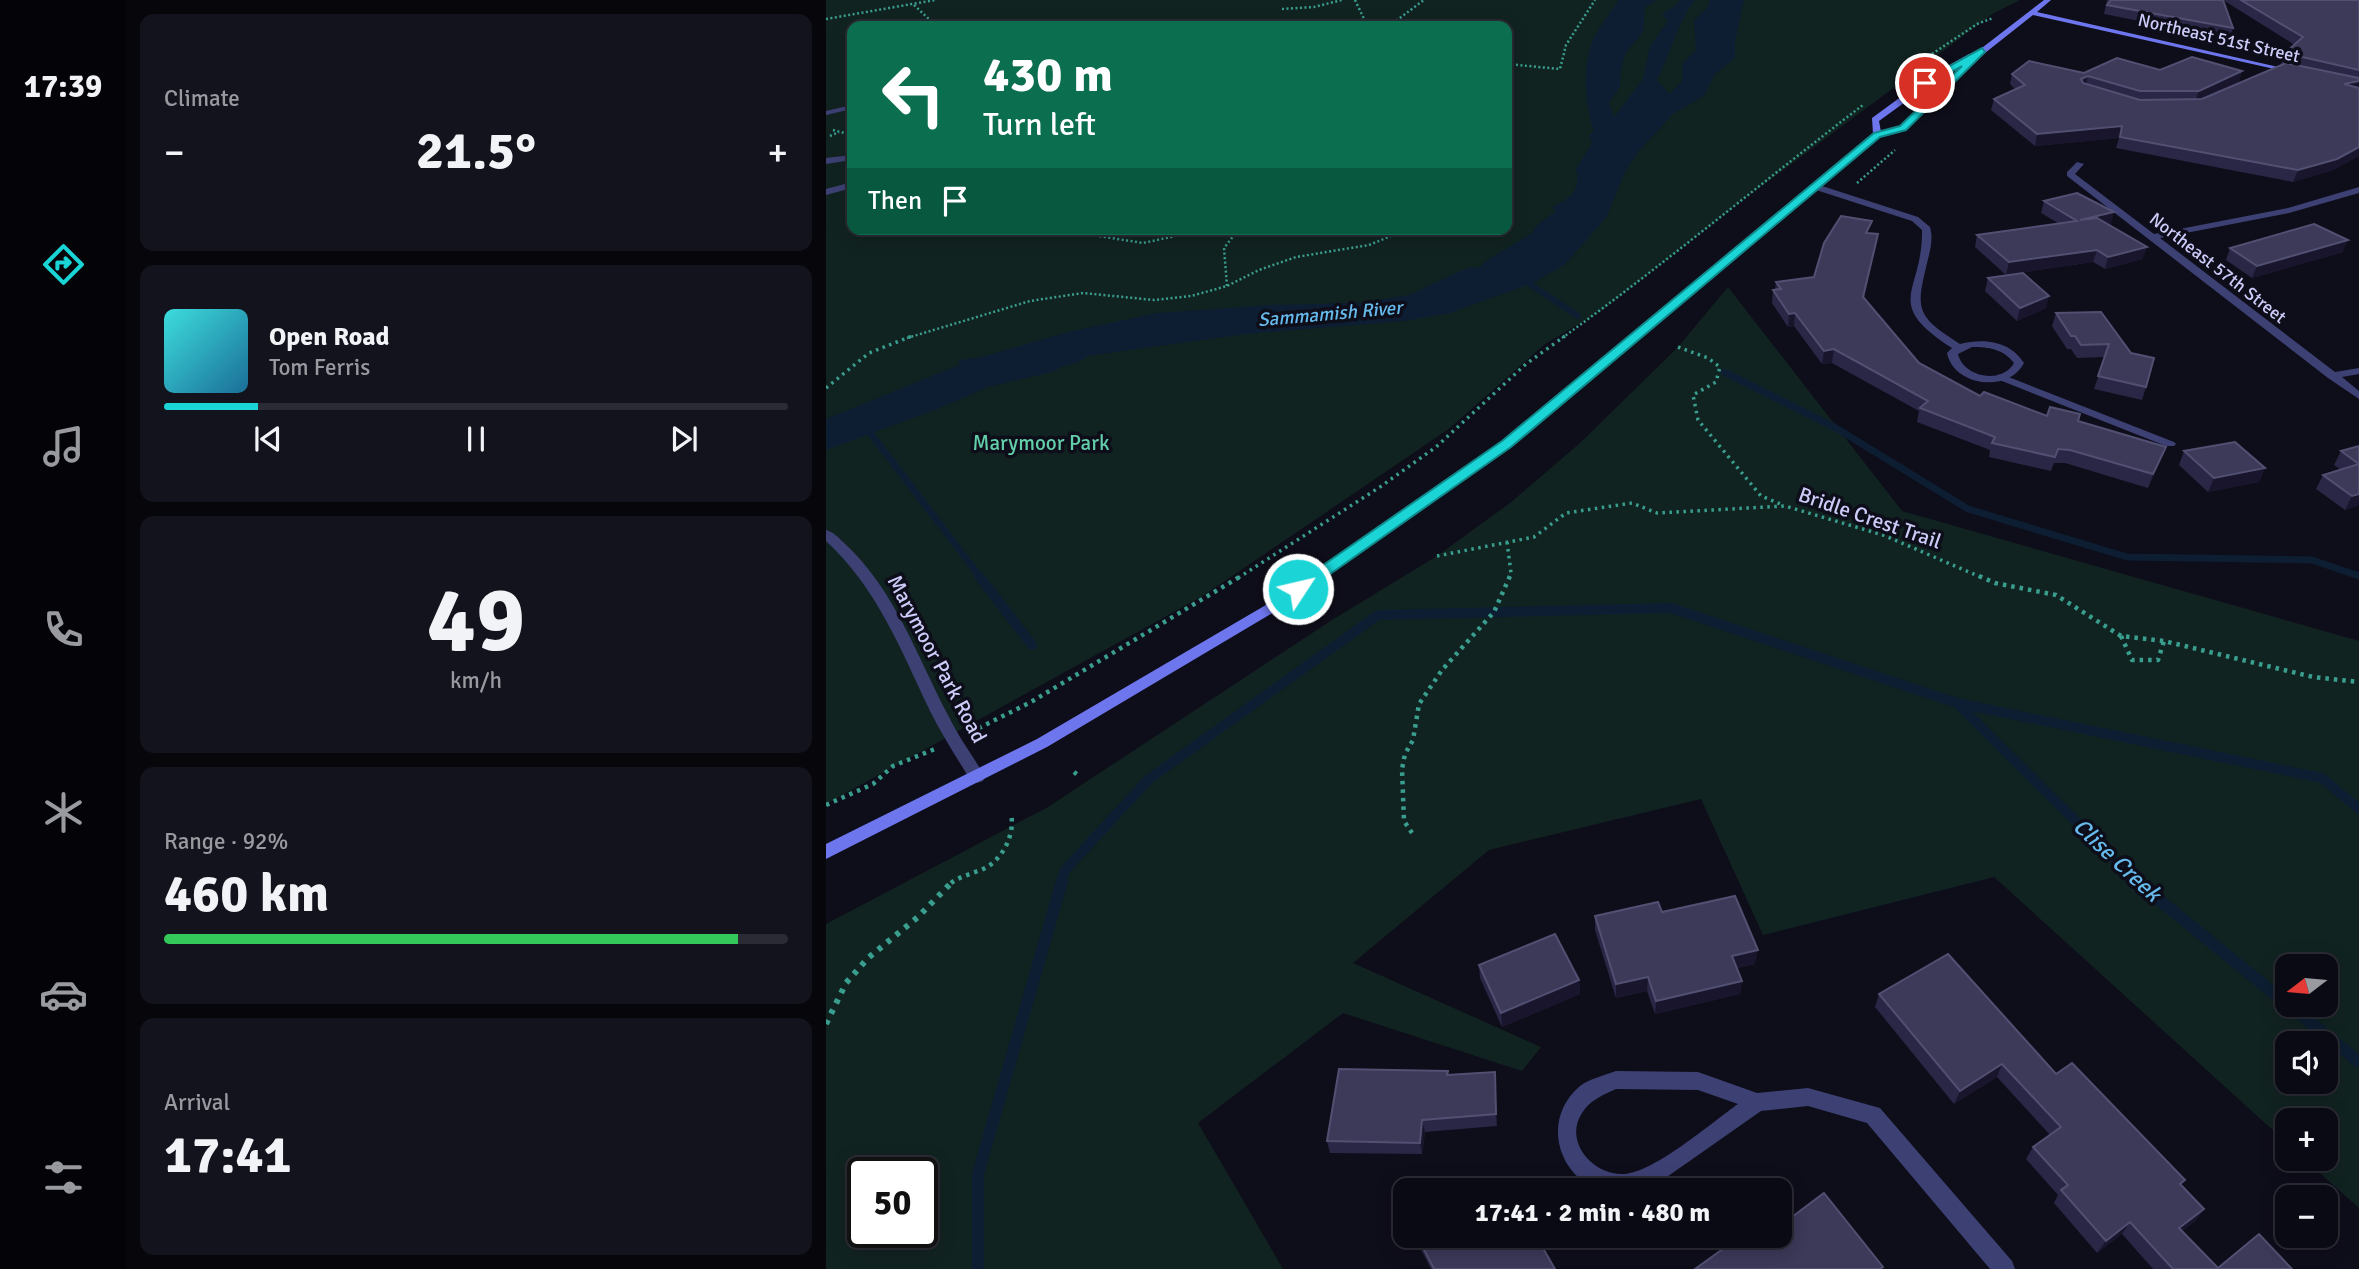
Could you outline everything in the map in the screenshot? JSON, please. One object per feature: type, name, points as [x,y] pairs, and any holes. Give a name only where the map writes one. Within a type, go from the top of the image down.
[{"type":"main road","points":[[826,852],[1042,743],[1276,605],[1507,444],[1877,135],[1903,128],[1982,51],[2048,0]]},
{"type":"main road","name":"Northeast 51st Street","points":[[2030,12],[2308,75]]},
{"type":"main road","points":[[1877,135],[1875,120],[1944,70],[1982,51]]},
{"type":"street","points":[[2272,73],[2282,69]]},
{"type":"street","points":[[826,114],[847,108]]},
{"type":"street","points":[[826,161],[847,159]]},
{"type":"street","name":"Northeast 57th Street","points":[[2080,164],[2070,174],[2359,396]]},
{"type":"street","points":[[826,192],[847,186]]},
{"type":"street","points":[[1816,187],[1915,219],[1927,229],[1927,251],[1914,305],[1921,320],[1959,348]]},
{"type":"street","points":[[2152,237],[2289,210],[2359,190]]},
{"type":"street","points":[[2001,377],[2018,369],[2019,363],[2011,352],[1982,344],[1959,348],[1952,353],[1952,359],[1961,370],[1982,377],[2001,377],[2170,444]]},
{"type":"street","points":[[2332,376],[2359,371]]},
{"type":"street","name":"Marymoor Park Road","points":[[826,534],[862,566],[880,591],[940,714],[978,777]]},
{"type":"street","points":[[1757,1102],[1654,1176],[1637,1184],[1618,1186],[1600,1181],[1583,1171],[1572,1156],[1567,1139],[1567,1121],[1574,1105],[1592,1087],[1616,1080],[1699,1082],[1757,1102],[1808,1097],[1873,1115],[2004,1269]]},
{"type":"path","points":[[826,19],[935,0]]},
{"type":"path","points":[[1282,9],[1314,7],[1342,0]]},
{"type":"path","points":[[1355,0],[1365,21]]},
{"type":"path","points":[[1396,21],[1424,0]]},
{"type":"path","points":[[1512,65],[1560,69],[1566,45],[1595,0]]},
{"type":"path","points":[[914,5],[931,21]]},
{"type":"path","points":[[1923,61],[1977,24],[1995,17]]},
{"type":"path","points":[[1010,714],[1013,709],[1052,690],[1224,587],[1425,455],[1526,364],[1643,280],[1765,178],[1864,104]]},
{"type":"path","points":[[826,128],[847,134]]},
{"type":"path","points":[[830,136],[840,132]]},
{"type":"path","points":[[1091,235],[1127,242],[1162,240],[1171,235]]},
{"type":"path","points":[[1227,286],[1223,248],[1234,235]]},
{"type":"path","points":[[826,388],[869,353],[888,344],[1030,301],[1083,293],[1154,300],[1191,296],[1227,286],[1258,270],[1296,257],[1369,245],[1393,235]]},
{"type":"path","points":[[1678,347],[1708,358],[1720,367],[1717,382],[1693,395],[1698,420],[1761,496],[1786,506]]},
{"type":"path","name":"Bridle Crest Trail","points":[[1437,556],[1534,537],[1566,513],[1632,503],[1657,513],[1786,506],[1883,535],[1995,583],[2056,595],[2121,636],[2164,641],[2313,677],[2359,682]]},
{"type":"path","points":[[1412,833],[1404,821],[1402,769],[1405,754],[1413,740],[1419,704],[1442,670],[1493,612],[1511,573],[1507,542]]},
{"type":"path","name":"Bridle Crest Trail","points":[[2121,636],[2132,660],[2158,660],[2164,641]]},
{"type":"path","points":[[826,805],[865,789],[882,778],[887,769],[901,765]]},
{"type":"path","points":[[1074,772],[1080,777]]},
{"type":"path","points":[[826,1024],[846,983],[867,958],[918,918],[954,880],[989,866],[1002,852],[1014,828],[1011,814]]},
{"type":"green space","name":"Marymoor Park","points":[[826,0],[2020,0],[1994,13],[1747,197],[1603,310],[1545,344],[1450,428],[1201,597],[826,804]]},
{"type":"green space","points":[[1728,287],[1902,511],[2359,641],[2359,1208],[2338,1189],[2338,1185],[2333,1185],[2317,1171],[2338,1171],[2338,1108],[2275,1108],[2275,1132],[1994,877],[1763,935],[1701,799],[1489,850],[1353,963],[1541,1047],[1522,1071],[1343,1013],[1198,1123],[1283,1269],[826,1269],[826,924],[1048,807],[1332,620],[1437,556],[1510,503],[1580,443],[1678,347]]},
{"type":"water","name":"Sammamish River","points":[[1619,0],[1656,0],[1645,8],[1643,32],[1626,53],[1621,69],[1620,87],[1609,103],[1614,117],[1643,79],[1650,46],[1668,21],[1662,16],[1680,0],[1695,0],[1683,19],[1657,80],[1670,94],[1682,81],[1682,64],[1696,50],[1694,20],[1707,8],[1710,0],[1744,0],[1735,42],[1735,58],[1714,75],[1704,96],[1673,114],[1638,152],[1625,172],[1607,216],[1583,244],[1564,265],[1533,283],[1450,313],[1405,321],[1246,334],[1087,356],[1053,372],[988,387],[940,408],[826,450],[826,419],[959,365],[959,360],[982,357],[1068,332],[1157,313],[1270,305],[1358,303],[1409,295],[1467,268],[1480,267],[1532,233],[1536,226],[1556,211],[1552,207],[1564,201],[1576,188],[1576,169],[1592,144],[1589,135],[1594,131],[1586,94],[1588,55],[1597,32]]},
{"type":"building","points":[[2111,0],[2223,0],[2233,28],[2107,5]]},
{"type":"building","points":[[2241,0],[2359,0],[2359,70],[2285,53],[2303,37]]},
{"type":"building","points":[[2192,57],[2242,71],[2199,91],[2140,91],[2088,76],[2081,79],[2083,83],[2140,100],[2202,99],[2286,63],[2359,78],[2359,81],[2344,84],[2359,88],[2359,147],[2337,159],[2298,170],[2120,137],[2122,126],[2037,134],[1994,99],[2025,85],[2012,74],[2029,61],[2084,73],[2117,58],[2160,70]]},
{"type":"building","points":[[2077,193],[2114,212],[2080,220],[2097,218],[2147,247],[2108,257],[2097,250],[2009,262],[1977,235],[2077,221],[2044,201]]},
{"type":"building","points":[[1841,216],[1872,221],[1866,233],[1878,234],[1863,297],[1919,363],[1980,396],[1984,392],[2047,416],[2050,407],[2080,414],[2078,421],[2166,447],[2153,474],[2070,450],[2058,449],[2055,457],[1992,443],[1995,437],[1920,408],[1928,401],[1834,349],[1824,351],[1795,313],[1789,314],[1773,290],[1781,289],[1776,282],[1814,277],[1824,243]]},
{"type":"building","points":[[2314,224],[2348,240],[2257,266],[2230,248]]},
{"type":"building","points":[[2023,273],[2049,296],[2020,308],[1988,278]]},
{"type":"building","points":[[2101,312],[2131,353],[2154,358],[2146,387],[2098,376],[2109,344],[2081,345],[2075,336],[2071,336],[2056,313]]},
{"type":"building","points":[[2235,442],[2265,468],[2214,478],[2184,451]]},
{"type":"building","points":[[2359,446],[2359,464],[2341,451]]},
{"type":"building","points":[[2359,464],[2359,494],[2352,496],[2323,475]]},
{"type":"building","points":[[1735,896],[1758,950],[1732,956],[1742,981],[1656,1001],[1648,977],[1616,984],[1595,916],[1658,902],[1662,912]]},
{"type":"building","points":[[1555,934],[1579,980],[1501,1013],[1479,965]]},
{"type":"building","points":[[1948,954],[2056,1074],[2072,1063],[2185,1180],[2180,1184],[2204,1209],[2179,1228],[2218,1268],[2259,1234],[2292,1269],[2173,1269],[2130,1222],[2106,1241],[2061,1190],[2068,1185],[2033,1147],[2061,1127],[2002,1064],[1960,1091],[1879,994]]},
{"type":"building","points":[[1339,1069],[1448,1071],[1447,1075],[1495,1072],[1496,1114],[1422,1120],[1420,1143],[1327,1141]]},
{"type":"building","points":[[1824,1193],[1883,1267],[1695,1269],[1724,1248],[1792,1248],[1792,1217]]},
{"type":"building","points":[[1423,1248],[1543,1248],[1555,1269],[1434,1269]]},
{"type":"waterway","points":[[1522,279],[1578,316]]},
{"type":"waterway","points":[[1724,372],[1836,428],[1968,509],[2127,557],[2312,560],[2359,576]]},
{"type":"waterway","points":[[865,426],[981,578]]},
{"type":"waterway","points":[[979,576],[1032,645]]},
{"type":"waterway","points":[[1061,883],[1065,870],[1149,779],[1378,615],[1671,608],[1957,703],[2322,778],[2359,809]]},
{"type":"waterway","name":"Clise Creek","points":[[1958,704],[2138,883]]},
{"type":"waterway","points":[[978,1269],[978,1174],[1062,881]]},
{"type":"waterway","name":"Clise Creek","points":[[2136,881],[2275,994]]},
{"type":"waterway","name":"Clise Creek","points":[[2304,1017],[2359,1062]]},
{"type":"route","points":[[1298,589],[1507,444],[1877,135],[1903,128],[1982,51],[1925,83]]}]
